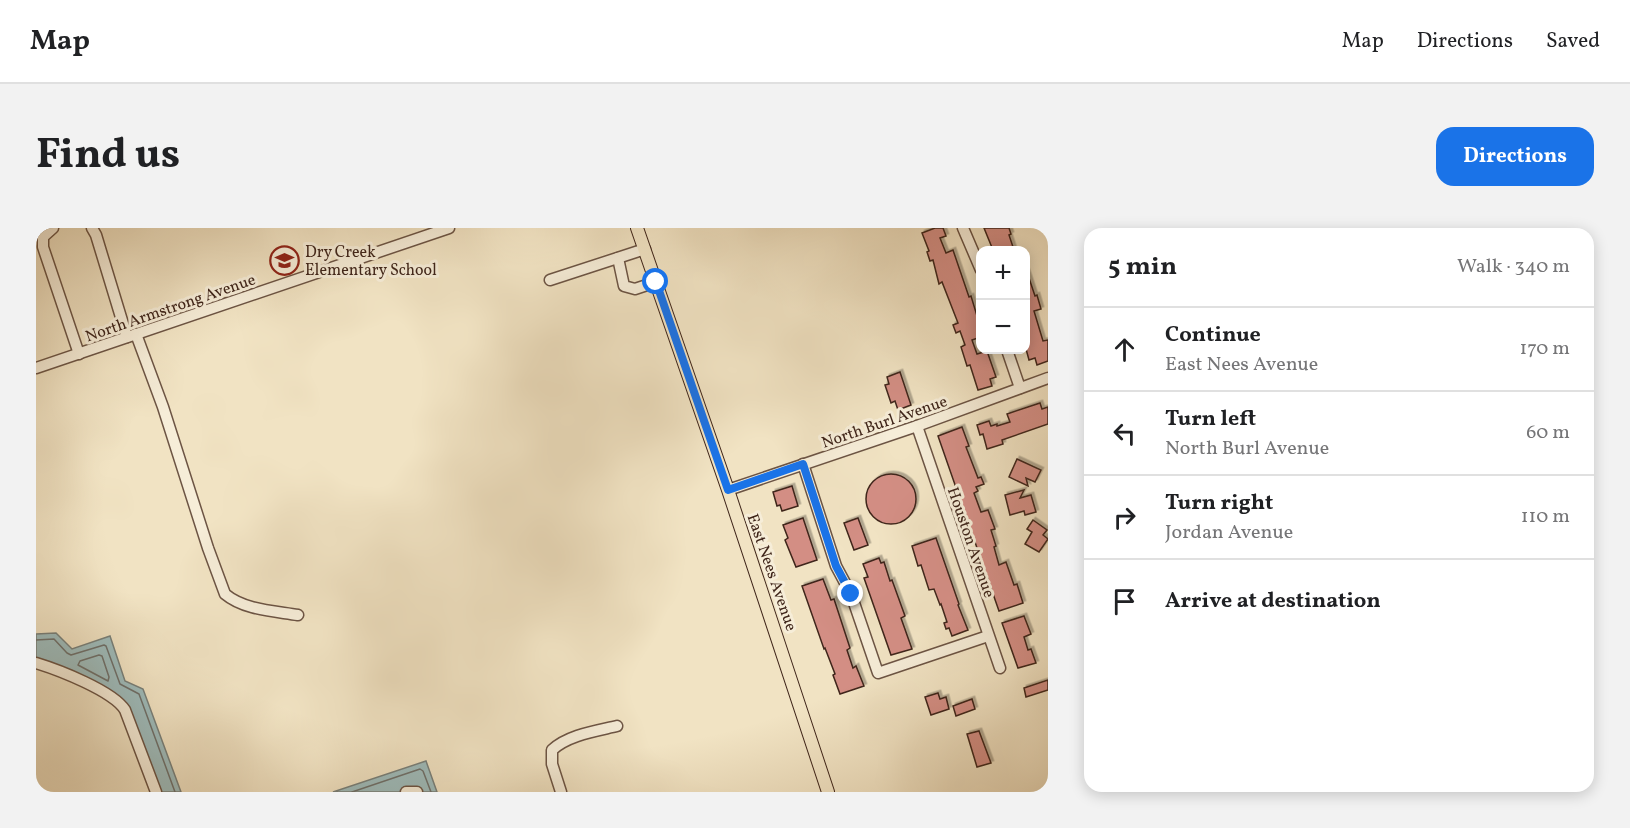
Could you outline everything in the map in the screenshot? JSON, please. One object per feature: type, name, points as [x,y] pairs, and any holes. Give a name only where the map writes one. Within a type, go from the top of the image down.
[{"type":"main road","name":"East Nees Avenue","points":[[638,228],[828,792]]},
{"type":"street","points":[[53,228],[43,237],[43,248],[78,354]]},
{"type":"street","points":[[92,228],[132,335],[163,407],[225,594],[242,604],[298,615]]},
{"type":"street","name":"North Armstrong Avenue","points":[[36,368],[449,228]]},
{"type":"street","points":[[963,228],[976,258]]},
{"type":"street","points":[[550,280],[645,249]]},
{"type":"street","points":[[618,258],[624,286],[635,289],[656,282]]},
{"type":"street","points":[[1008,354],[1020,388]]},
{"type":"street","name":"North Burl Avenue","points":[[728,490],[917,426],[1048,378]]},
{"type":"street","name":"Houston Avenue","points":[[917,426],[1000,668]]},
{"type":"street","points":[[803,464],[836,566],[851,594],[878,673],[988,636]]},
{"type":"street","points":[[36,663],[58,670],[109,695],[121,704],[156,792]]},
{"type":"street","points":[[561,792],[552,764],[552,750],[561,743],[617,726]]},
{"type":"street","points":[[406,792],[417,792]]},
{"type":"water","points":[[56,633],[72,649],[110,636],[125,681],[143,689],[181,792],[152,792],[121,705],[36,662],[36,634]]},
{"type":"water","points":[[426,761],[437,792],[333,792]]},
{"type":"building","points":[[935,228],[943,228],[946,236],[940,238],[946,253],[953,250],[969,297],[971,296],[976,312],[976,339],[972,340],[976,354],[988,354],[996,377],[990,379],[992,386],[978,390],[970,365],[967,366],[961,347],[965,345],[960,331],[956,333],[953,325],[958,323],[942,282],[939,284],[933,260],[930,261],[922,233]]},
{"type":"building","points":[[984,228],[1009,228],[1013,246],[991,246]]},
{"type":"building","points":[[1030,281],[1041,309],[1034,311],[1043,341],[1048,340],[1048,361],[1037,365],[1035,358],[1029,360]]},
{"type":"building","points":[[900,372],[911,405],[898,410],[895,401],[891,403],[885,385],[889,384],[887,377]]},
{"type":"building","points":[[1040,403],[1042,409],[1048,407],[1048,424],[1002,440],[1003,444],[987,449],[983,434],[980,435],[977,425],[989,421],[991,426],[1010,422],[1007,414]]},
{"type":"building","points":[[962,427],[969,446],[966,447],[978,478],[981,477],[984,484],[976,487],[978,491],[974,493],[981,512],[988,510],[995,529],[991,530],[999,565],[1006,562],[1023,603],[999,611],[938,436]]},
{"type":"building","points":[[1017,459],[1041,470],[1035,482],[1026,478],[1028,486],[1009,477]]},
{"type":"building","points":[[891,474],[900,476],[911,485],[916,499],[914,508],[905,519],[891,524],[882,522],[871,513],[866,499],[868,490],[877,479]]},
{"type":"building","points":[[792,486],[798,506],[782,511],[780,505],[777,506],[773,492]]},
{"type":"building","points":[[1024,490],[1020,498],[1031,495],[1036,512],[1025,515],[1024,511],[1010,515],[1005,495]]},
{"type":"building","points":[[803,518],[817,560],[796,567],[785,540],[788,538],[783,525]]},
{"type":"building","points":[[858,518],[868,545],[854,550],[844,523]]},
{"type":"building","points":[[1033,520],[1047,530],[1043,535],[1048,539],[1039,552],[1025,544],[1032,532],[1027,529]]},
{"type":"building","points":[[936,538],[968,630],[952,636],[949,628],[946,629],[944,623],[947,622],[941,604],[934,589],[929,590],[912,546]]},
{"type":"building","points":[[879,558],[881,563],[884,562],[890,581],[892,580],[905,616],[901,618],[912,649],[891,655],[864,578],[868,577],[863,564]]},
{"type":"building","points":[[823,579],[831,600],[834,599],[850,648],[847,650],[853,668],[856,666],[864,686],[840,694],[833,675],[835,674],[802,586]]},
{"type":"building","points":[[1024,616],[1031,634],[1024,637],[1028,650],[1031,649],[1036,663],[1018,668],[1002,623]]},
{"type":"building","points":[[1048,680],[1048,690],[1026,697],[1024,688]]},
{"type":"building","points":[[938,693],[940,699],[946,697],[949,709],[931,715],[925,697]]},
{"type":"building","points":[[972,699],[975,709],[956,716],[953,706]]},
{"type":"building","points":[[979,731],[991,763],[977,767],[967,734]]},
{"type":"place","name":"Dry Creek Elementary School","points":[[284,260]]},
{"type":"route","points":[[656,282],[728,490],[803,464],[836,566],[851,594]]}]
